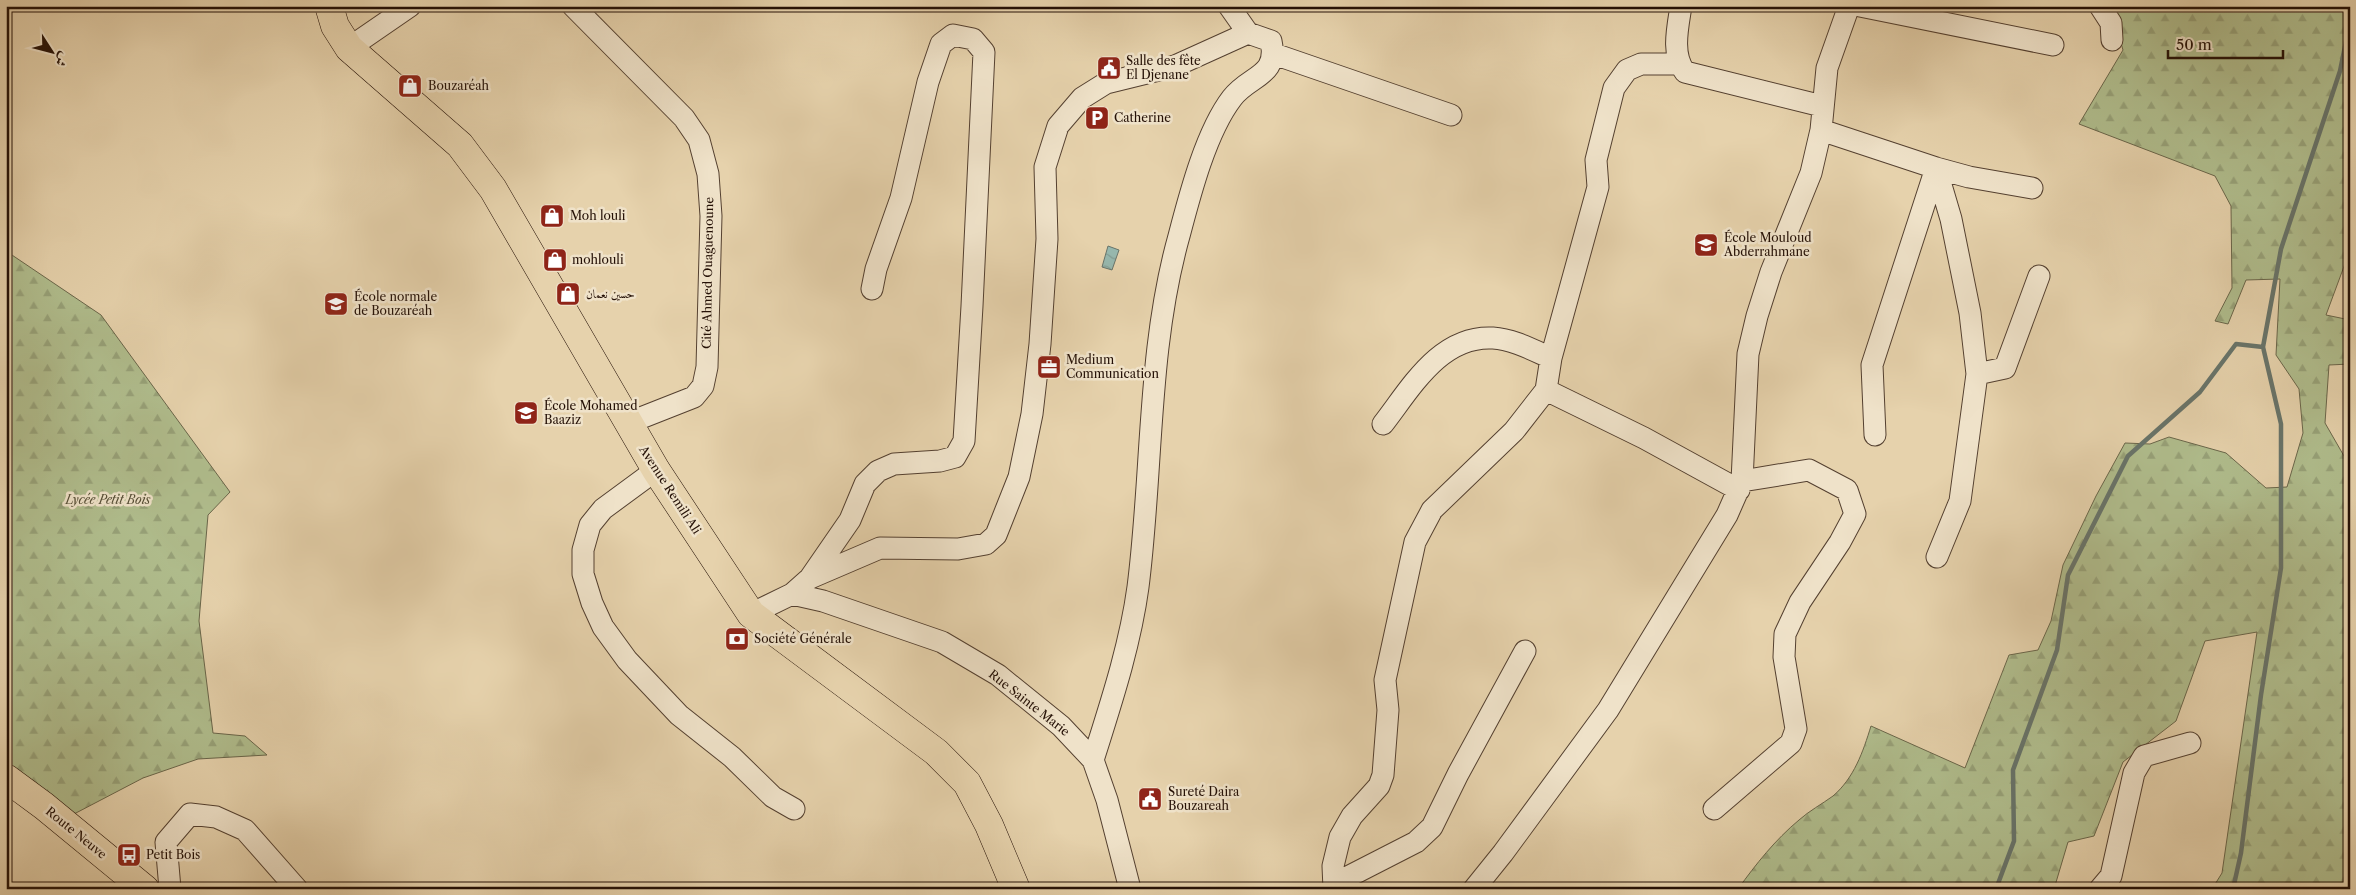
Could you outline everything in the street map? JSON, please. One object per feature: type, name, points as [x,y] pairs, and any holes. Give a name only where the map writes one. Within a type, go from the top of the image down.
[{"type":"main road","name":"Avenue Remili Ali","points":[[329,6],[336,26],[349,48],[460,144],[493,189],[656,470],[751,614],[936,752],[967,783],[989,825],[1016,889]]},
{"type":"main road","name":"Route Neuve","points":[[6,778],[44,806],[145,889]]},
{"type":"street","points":[[349,48],[410,6]]},
{"type":"street","name":"Cité Ahmed Ouaguenoune","points":[[574,6],[684,118],[699,140],[708,174],[711,225],[707,367],[703,386],[694,397],[628,423]]},
{"type":"street","points":[[1093,760],[1122,666],[1138,588],[1155,369],[1163,299],[1178,236],[1201,164],[1221,114],[1233,96],[1269,67],[1274,54],[1271,41],[1248,33],[1229,6]]},
{"type":"street","points":[[1681,6],[1677,48],[1678,64],[1685,72],[1822,106]]},
{"type":"street","points":[[1474,889],[1503,854],[1608,710],[1726,515],[1740,485],[1738,443],[1748,354],[1757,316],[1771,272],[1811,173],[1821,130],[1827,68],[1849,6]]},
{"type":"street","points":[[1860,6],[2053,46]]},
{"type":"street","points":[[2100,6],[2111,24],[2112,40]]},
{"type":"street","points":[[810,578],[880,548],[958,549],[986,544],[996,535],[1019,477],[1032,414],[1040,344],[1047,239],[1045,167],[1058,126],[1082,98],[1106,83],[1175,66],[1248,33]]},
{"type":"street","points":[[751,614],[792,594],[810,578],[850,520],[865,484],[878,471],[894,464],[940,461],[955,457],[964,440],[984,52],[973,39],[953,35],[940,44],[928,82],[901,198],[876,270],[872,289]]},
{"type":"street","points":[[1274,54],[1451,116]]},
{"type":"street","points":[[1525,651],[1458,774],[1432,827],[1416,842],[1334,886],[1333,866],[1340,837],[1352,816],[1379,786],[1383,775],[1388,710],[1386,680],[1415,542],[1432,510],[1514,431],[1546,390],[1551,358],[1598,187],[1596,160],[1614,88],[1627,70],[1641,64],[1678,64]]},
{"type":"street","points":[[1821,130],[1936,168],[1970,177],[2032,188]]},
{"type":"street","points":[[1936,168],[1951,219],[1970,313],[1977,374],[1960,501],[1937,557]]},
{"type":"street","points":[[1875,435],[1872,365],[1936,168]]},
{"type":"street","points":[[1977,374],[2004,368],[2039,276]]},
{"type":"street","points":[[1383,424],[1425,370],[1444,351],[1470,340],[1493,338],[1520,345],[1551,358]]},
{"type":"street","points":[[1546,390],[1740,485],[1808,470],[1847,490],[1855,514],[1840,542],[1800,602],[1786,634],[1784,657],[1796,729],[1791,743],[1714,809]]},
{"type":"street","points":[[656,470],[603,509],[590,525],[583,550],[583,574],[592,603],[603,627],[627,660],[679,716],[732,756],[773,797],[794,809]]},
{"type":"street","name":"Rue Sainte Marie","points":[[792,594],[823,601],[942,642],[998,675],[1061,726],[1093,760],[1107,800],[1130,889]]},
{"type":"street","points":[[2100,889],[2111,876],[2134,773],[2144,756],[2190,743]]},
{"type":"street","points":[[170,889],[166,842],[190,814],[216,817],[245,830],[297,889]]},
{"type":"green space","points":[[2110,6],[2350,6],[2350,261],[2346,261],[2326,315],[2350,320],[2350,364],[2329,365],[2325,423],[2344,456],[2350,457],[2350,889],[2212,889],[2222,873],[2257,632],[2205,641],[2176,721],[2123,762],[2094,836],[2068,842],[2054,889],[1738,889],[1759,861],[1782,836],[1803,817],[1833,796],[1847,781],[1861,755],[1871,726],[1965,768],[2009,655],[2038,650],[2051,621],[2063,565],[2096,496],[2125,443],[2150,444],[2169,437],[2226,453],[2266,488],[2287,487],[2303,433],[2299,389],[2276,355],[2280,279],[2246,280],[2228,324],[2215,321],[2232,288],[2231,206],[2215,176],[2079,124],[2123,50]]},
{"type":"green space","name":"Lycée Petit Bois","points":[[6,251],[101,315],[230,492],[208,515],[199,621],[213,733],[245,736],[267,755],[198,759],[143,778],[74,814],[6,761]]},
{"type":"water","points":[[1108,246],[1119,250],[1112,270],[1102,267]]},
{"type":"waterway","points":[[2233,889],[2241,853],[2261,695],[2281,568],[2281,424],[2263,347],[2281,249],[2340,71],[2350,22]]},
{"type":"waterway","points":[[1996,889],[2014,841],[2013,770],[2057,650],[2068,575],[2128,456],[2200,392],[2236,344],[2263,347]]},
{"type":"place","name":"Salle des fête El Djenane","points":[[1109,68]]},
{"type":"place","name":"Bouzaréah","points":[[410,86]]},
{"type":"place","name":"Catherine","points":[[1097,118]]},
{"type":"place","name":"Moh louli","points":[[552,216]]},
{"type":"place","name":"École Mouloud Abderrahmane","points":[[1706,245]]},
{"type":"place","name":"mohlouli","points":[[555,260]]},
{"type":"place","name":"حسين نعمان","points":[[568,294]]},
{"type":"place","name":"École normale de Bouzaréah","points":[[336,304]]},
{"type":"place","name":"Medium Communication","points":[[1049,367]]},
{"type":"place","name":"École Mohamed Baaziz","points":[[526,413]]},
{"type":"place","name":"Société Générale","points":[[737,639]]},
{"type":"place","name":"Sureté Daira Bouzareah","points":[[1150,799]]},
{"type":"place","name":"Petit Bois","points":[[129,855]]}]
